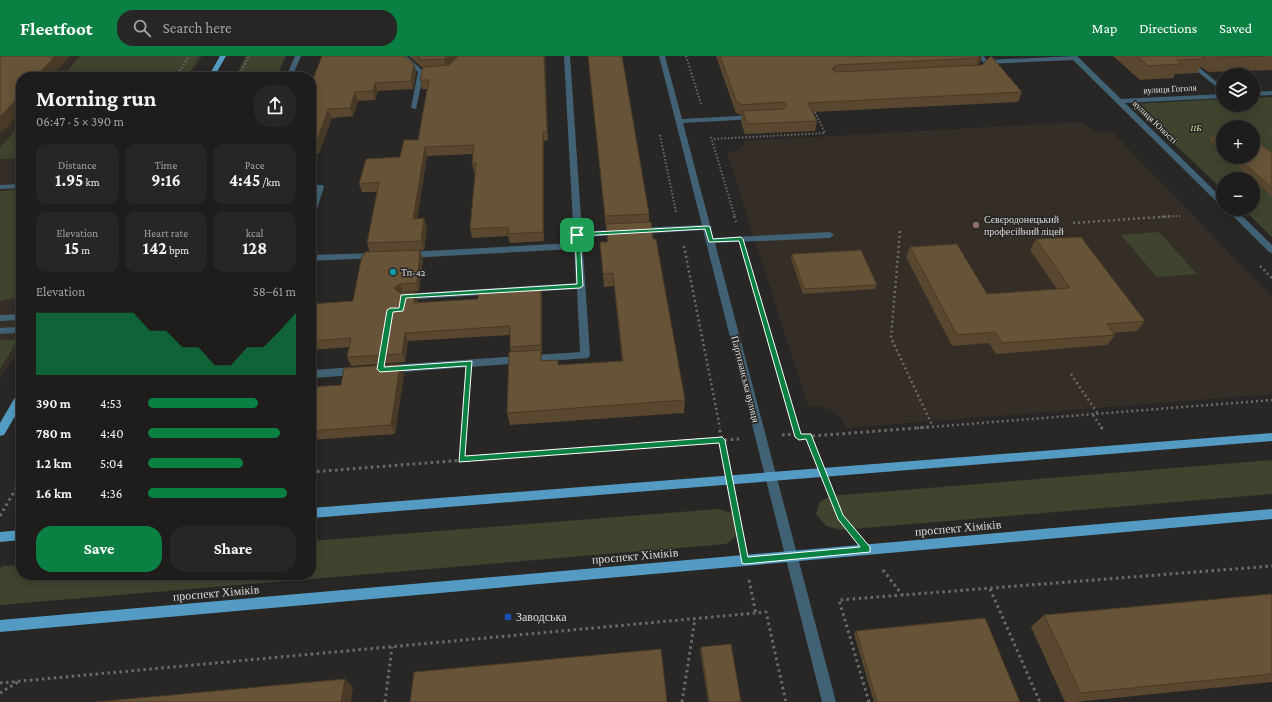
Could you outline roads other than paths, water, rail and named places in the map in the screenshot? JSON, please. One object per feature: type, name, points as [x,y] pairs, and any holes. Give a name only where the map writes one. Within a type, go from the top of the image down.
[{"type":"main road","points":[[214,72],[223,56]]},
{"type":"main road","points":[[0,432],[16,405]]},
{"type":"main road","points":[[316,513],[1272,437]]},
{"type":"main road","name":"проспект Хіміків","points":[[0,626],[1272,514]]},
{"type":"main road","points":[[0,537],[16,535]]},
{"type":"street","points":[[291,72],[298,56]]},
{"type":"street","points":[[403,56],[425,72],[414,108]]},
{"type":"street","points":[[380,369],[585,355],[567,56]]},
{"type":"street","name":"Партизанська вулиця","points":[[662,56],[708,227],[829,702]]},
{"type":"street","points":[[980,56],[984,65],[1074,57]]},
{"type":"street","points":[[1181,56],[1216,84]]},
{"type":"street","name":"вулиця Юності","points":[[1074,57],[1216,196]]},
{"type":"street","points":[[1260,94],[1272,93]]},
{"type":"street","name":"вулиця Гоголя","points":[[1119,101],[1216,96]]},
{"type":"street","points":[[679,121],[766,117]]},
{"type":"street","points":[[0,187],[16,186]]},
{"type":"street","points":[[316,199],[320,187]]},
{"type":"street","points":[[1237,216],[1271,248]]},
{"type":"street","points":[[577,235],[708,227]]},
{"type":"street","points":[[711,241],[830,235]]},
{"type":"street","points":[[395,255],[578,246]]},
{"type":"street","points":[[316,258],[380,256]]},
{"type":"street","points":[[403,296],[580,286]]},
{"type":"street","points":[[0,318],[16,317]]},
{"type":"street","points":[[0,331],[16,330]]},
{"type":"street","points":[[316,374],[365,370]]},
{"type":"place","name":"Сєвєродонецький професійний ліцей","points":[[976,225]]},
{"type":"place","name":"Тп-42","points":[[393,272]]},
{"type":"place","name":"Заводська","points":[[508,617]]},
{"type":"park label","name":"11Б","points":[[1196,128]]}]
